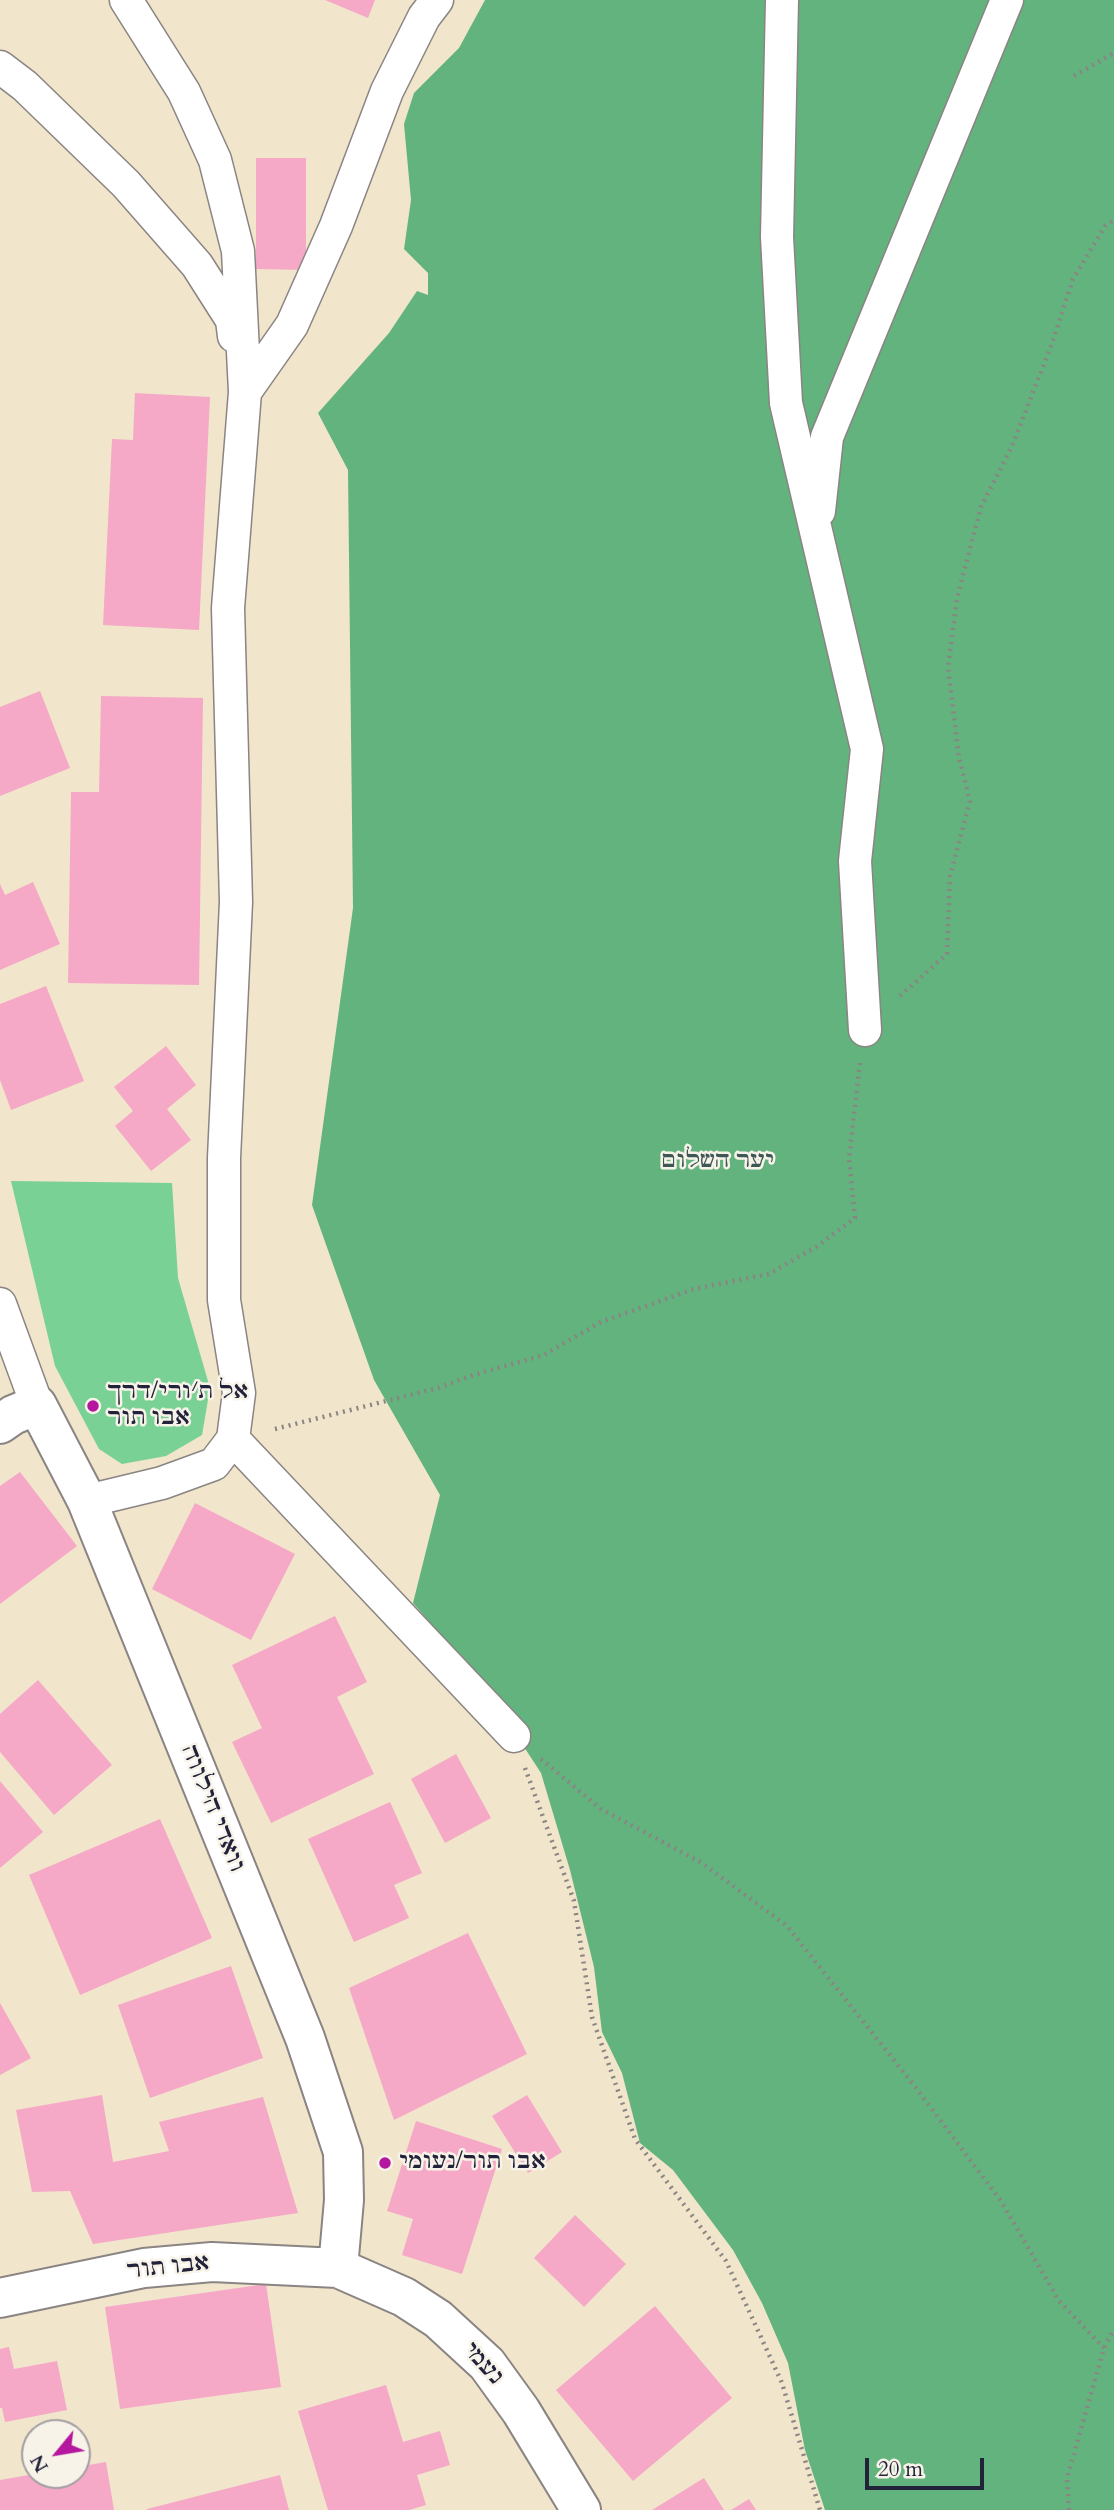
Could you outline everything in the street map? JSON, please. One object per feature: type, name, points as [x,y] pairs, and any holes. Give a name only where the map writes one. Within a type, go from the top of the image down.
[{"type":"street","points":[[87,1501],[162,1483],[214,1464],[233,1439],[239,1393],[224,1300],[224,1158],[236,902],[228,608],[245,392],[238,251],[215,160],[184,92],[126,0]]},
{"type":"street","points":[[245,392],[292,325],[335,226],[387,91],[424,17],[437,0]]},
{"type":"street","points":[[782,0],[777,237],[786,403],[867,749],[855,860],[865,1030]]},
{"type":"street","points":[[816,533],[827,437],[1007,0]]},
{"type":"street","points":[[0,67],[25,86],[126,184],[197,265],[232,320],[245,392]]},
{"type":"street","points":[[0,1304],[37,1405],[0,1424]]},
{"type":"street","name":"וואדי הילווה","points":[[37,1405],[87,1501],[305,2038],[343,2152],[344,2200],[338,2267]]},
{"type":"street","points":[[233,1439],[514,1736]]},
{"type":"street","name":"אבו תור","points":[[0,2298],[144,2268],[212,2262],[338,2267]]},
{"type":"street","name":"נעמי","points":[[338,2267],[404,2297],[438,2319],[487,2364],[521,2411],[581,2510]]},
{"type":"path","points":[[1074,76],[1114,53]]},
{"type":"path","points":[[233,1439],[438,1388],[544,1355],[601,1322],[694,1289],[769,1274],[816,1247],[855,1218],[849,1158],[865,1030],[947,954],[950,876],[970,801],[959,758],[948,667],[957,598],[981,507],[1011,448],[1050,349],[1073,279],[1105,226],[1114,220]]},
{"type":"path","points":[[514,1736],[601,1809],[702,1863],[787,1926],[913,2084],[1001,2201],[1059,2301],[1104,2348]]},
{"type":"path","points":[[514,1736],[574,1901],[592,2017],[635,2139],[726,2261],[782,2383],[820,2510]]},
{"type":"path","points":[[1069,2510],[1067,2478],[1104,2348],[1114,2329]]},
{"type":"green space","name":"יער השלום","points":[[485,0],[1114,0],[1114,2510],[825,2510],[805,2450],[788,2363],[762,2303],[733,2250],[673,2170],[640,2143],[622,2073],[602,2032],[594,1967],[570,1870],[541,1773],[483,1684],[413,1603],[440,1495],[374,1380],[312,1205],[353,908],[348,470],[318,413],[389,333],[417,291],[428,295],[428,273],[404,249],[411,200],[404,124],[414,93],[459,48]]},
{"type":"green space","points":[[11,1181],[172,1183],[178,1278],[210,1388],[202,1435],[166,1456],[122,1464],[99,1449],[55,1366]]},
{"type":"building","points":[[325,0],[375,0],[368,18]]},
{"type":"building","points":[[256,158],[306,158],[306,270],[256,269]]},
{"type":"building","points":[[135,393],[210,397],[199,630],[103,625],[112,439],[133,440]]},
{"type":"building","points":[[40,691],[70,768],[0,796],[0,707]]},
{"type":"building","points":[[101,696],[203,698],[199,985],[68,983],[71,792],[99,792]]},
{"type":"building","points":[[33,882],[60,944],[0,970],[0,884],[5,895]]},
{"type":"building","points":[[46,986],[84,1081],[11,1110],[0,1080],[0,1004]]},
{"type":"building","points":[[166,1046],[196,1085],[167,1109],[191,1140],[151,1171],[115,1126],[133,1111],[114,1087]]},
{"type":"building","points":[[20,1472],[77,1546],[0,1604],[0,1486]]},
{"type":"building","points":[[195,1503],[295,1554],[251,1640],[152,1589]]},
{"type":"building","points":[[335,1616],[367,1682],[337,1697],[374,1774],[271,1823],[232,1742],[262,1728],[232,1665]]},
{"type":"building","points":[[38,1680],[112,1765],[54,1815],[0,1752],[0,1714]]},
{"type":"building","points":[[456,1754],[491,1818],[445,1843],[411,1779]]},
{"type":"building","points":[[0,1781],[43,1832],[0,1868]]},
{"type":"building","points":[[390,1802],[422,1873],[394,1885],[409,1918],[354,1942],[308,1839]]},
{"type":"building","points":[[160,1819],[212,1938],[80,1995],[29,1875]]},
{"type":"building","points":[[468,1933],[527,2054],[394,2120],[349,1988]]},
{"type":"building","points":[[231,1966],[263,2058],[150,2098],[118,2005]]},
{"type":"building","points":[[0,2003],[31,2058],[0,2075]]},
{"type":"building","points":[[102,2095],[113,2162],[169,2151],[159,2122],[263,2097],[298,2213],[93,2244],[70,2191],[32,2192],[16,2110]]},
{"type":"building","points":[[527,2095],[562,2152],[528,2173],[492,2116]]},
{"type":"building","points":[[416,2121],[502,2149],[462,2274],[402,2255],[413,2219],[387,2211]]},
{"type":"building","points":[[575,2215],[626,2264],[584,2307],[534,2258]]},
{"type":"building","points":[[266,2284],[281,2387],[120,2409],[105,2307]]},
{"type":"building","points":[[655,2306],[732,2398],[633,2481],[556,2390]]},
{"type":"building","points":[[9,2347],[14,2369],[57,2361],[67,2410],[5,2422],[0,2408],[0,2349]]},
{"type":"building","points":[[386,2385],[403,2442],[440,2431],[450,2465],[417,2475],[426,2505],[409,2510],[328,2510],[298,2411]]},
{"type":"building","points":[[106,2462],[114,2510],[0,2510],[0,2480],[21,2476],[21,2489],[91,2489],[91,2465]]},
{"type":"building","points":[[280,2475],[289,2510],[147,2510],[147,2509]]},
{"type":"building","points":[[704,2478],[724,2510],[652,2510]]},
{"type":"building","points":[[749,2499],[756,2510],[731,2510]]},
{"type":"place","name":"אל ת׳ורי/דרך אבו תור","points":[[93,1406]]},
{"type":"place","name":"אבו תור/נעומי","points":[[385,2163]]}]
